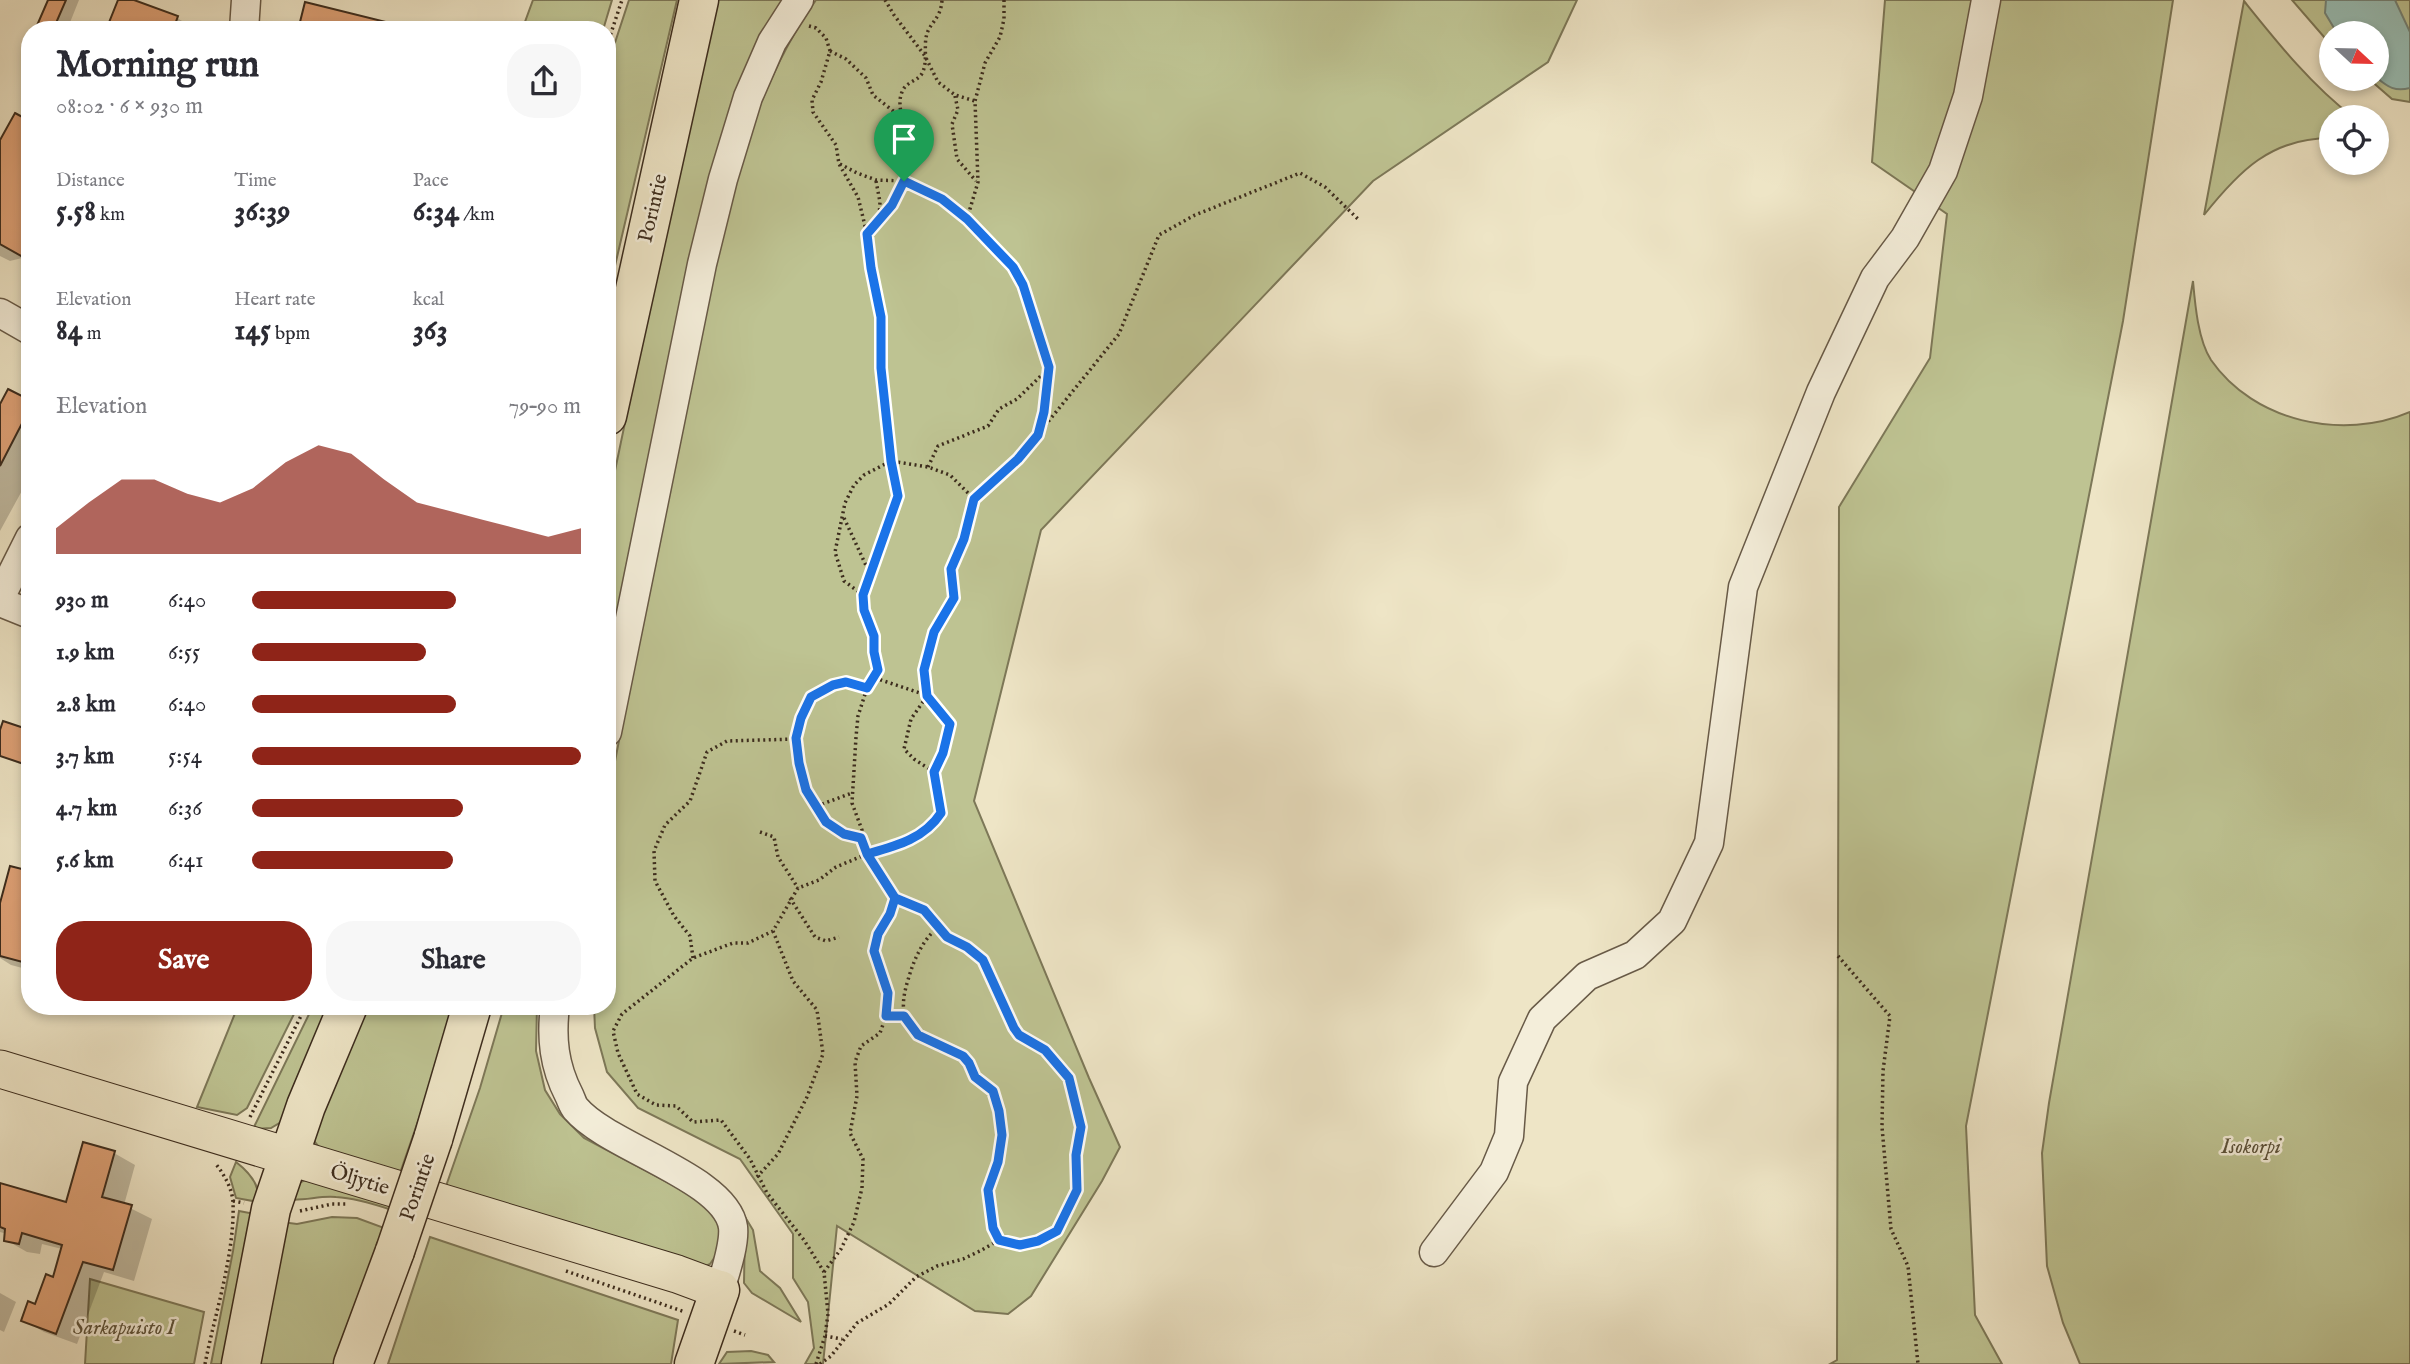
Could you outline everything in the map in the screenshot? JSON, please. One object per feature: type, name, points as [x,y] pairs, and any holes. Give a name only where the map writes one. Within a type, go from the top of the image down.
[{"type":"highway","name":"Porintie","points":[[616,373],[699,0]]},
{"type":"highway","points":[[616,305],[643,245]]},
{"type":"highway","points":[[241,1364],[271,1209],[306,1106],[344,1015]]},
{"type":"highway","name":"Porintie","points":[[353,1364],[433,1139],[469,1015]]},
{"type":"highway","points":[[694,1364],[725,1315]]},
{"type":"highway","points":[[369,1364],[370,1320]]},
{"type":"main road","name":"Öljytie","points":[[0,1069],[225,1150],[288,1157],[677,1275],[725,1315]]},
{"type":"street","points":[[245,21],[246,0]]},
{"type":"street","points":[[616,689],[702,264],[723,179],[748,97],[772,42],[799,0]]},
{"type":"street","points":[[1434,1252],[1494,1172],[1509,1136],[1513,1082],[1542,1019],[1587,976],[1635,955],[1672,920],[1709,843],[1743,587],[1821,393],[1864,300],[1875,278],[1905,238],[1943,171],[1968,96],[1986,0]]},
{"type":"street","points":[[0,313],[21,326]]},
{"type":"street","points":[[21,557],[0,600],[21,610]]},
{"type":"street","points":[[555,1015],[553,1052],[561,1080],[576,1109],[600,1128],[708,1191],[724,1206],[733,1227],[725,1315]]},
{"type":"path","points":[[615,21],[622,0]]},
{"type":"path","points":[[885,0],[925,56],[938,82],[955,95],[975,101]]},
{"type":"path","points":[[867,234],[892,205],[904,181],[908,166],[908,141],[902,118],[901,94],[907,84],[920,77],[925,68],[926,35],[942,11],[942,0]]},
{"type":"path","points":[[967,219],[978,182],[975,101],[985,63],[1000,37],[1004,0]]},
{"type":"path","points":[[818,1364],[831,1356],[857,1322],[889,1304],[916,1278],[937,1266],[972,1255],[999,1240],[1020,1245],[1038,1241],[1057,1231],[1077,1190],[1076,1155],[1081,1127],[1069,1078],[1045,1050],[1019,1035],[983,960],[967,947],[947,937],[924,910],[895,898],[867,854],[861,838],[862,830],[853,810],[858,716],[867,688],[878,670],[874,636],[864,610],[863,595],[898,496],[891,461],[881,368],[881,317],[867,234],[858,197],[839,164],[836,145],[813,112],[812,100],[821,82],[830,51],[826,38]]},
{"type":"path","points":[[830,51],[846,59],[866,78],[873,95],[902,118]]},
{"type":"path","points":[[955,95],[958,110],[952,124],[957,159],[978,182]]},
{"type":"path","points":[[839,164],[876,180],[904,181],[942,199],[967,219],[1013,267],[1023,285],[1049,367],[1044,412],[1038,435]]},
{"type":"path","points":[[934,772],[904,749],[911,719],[927,696],[924,670],[934,632],[954,598],[951,569],[964,539],[974,499],[1018,459],[1119,334],[1159,235],[1195,215],[1300,173],[1325,187],[1360,220]]},
{"type":"path","points":[[876,180],[880,202],[879,220]]},
{"type":"path","points":[[928,467],[938,446],[988,426],[999,409],[1017,399],[1049,367]]},
{"type":"path","points":[[863,595],[844,580],[835,552],[845,503],[854,485],[864,475],[891,461],[928,467],[950,475],[974,499]]},
{"type":"path","points":[[844,518],[870,576]]},
{"type":"path","points":[[818,1364],[828,1314],[824,1272],[804,1240],[774,1204],[757,1177],[750,1159],[721,1120],[693,1122],[676,1106],[656,1105],[637,1094],[618,1053],[613,1031],[622,1014],[693,958],[733,943],[748,943],[773,931],[798,888],[867,854],[903,845],[933,825],[941,813],[934,772],[943,753],[950,724],[927,696],[875,678]]},
{"type":"path","points":[[861,838],[844,834],[826,822],[806,790],[796,738],[801,718],[811,697],[833,685],[846,682],[867,688]]},
{"type":"path","points":[[693,958],[690,936],[674,916],[655,881],[654,851],[665,825],[690,801],[707,751],[727,741],[796,738]]},
{"type":"path","points":[[817,806],[852,793]]},
{"type":"path","points":[[760,832],[774,837],[778,858],[798,888]]},
{"type":"path","points":[[790,898],[815,937],[826,941],[839,937]]},
{"type":"path","points":[[824,1272],[841,1249],[854,1222],[862,1188],[863,1159],[850,1133],[858,1096],[855,1062],[861,1046],[880,1033],[886,1016],[888,993],[874,951],[878,934],[890,914],[895,898]]},
{"type":"path","points":[[939,926],[926,938],[912,965],[902,997],[904,1016],[918,1035],[963,1056],[975,1077],[993,1091],[1002,1135],[998,1162],[988,1190],[993,1228],[999,1240]]},
{"type":"path","points":[[757,1177],[778,1154],[807,1097],[823,1054],[817,1010],[793,981],[773,931]]},
{"type":"path","points":[[1838,956],[1890,1016],[1883,1071],[1882,1127],[1891,1229],[1908,1266],[1918,1364]]},
{"type":"path","points":[[205,1364],[229,1252],[233,1201],[223,1173],[225,1150],[301,1015]]},
{"type":"path","points":[[886,1016],[904,1016]]},
{"type":"path","points":[[223,1173],[225,1150]]},
{"type":"path","points":[[233,1201],[271,1209],[306,1211],[340,1204],[358,1207]]},
{"type":"path","points":[[556,1268],[725,1315]]},
{"type":"path","points":[[825,1336],[842,1339]]},
{"type":"green space","points":[[533,0],[612,0],[606,21],[525,21]]},
{"type":"green space","points":[[629,0],[677,0],[616,261],[616,40]]},
{"type":"green space","points":[[713,0],[785,0],[698,226],[616,622],[616,466]]},
{"type":"green space","points":[[816,0],[1577,0],[1548,62],[1373,181],[1041,530],[974,801],[1120,1147],[1031,1296],[1008,1314],[975,1311],[837,1226],[823,1364],[805,1364],[814,1348],[808,1302],[793,1278],[793,1234],[740,1159],[638,1108],[607,1072],[595,1028],[594,1015],[616,1015],[616,756],[720,225],[759,108],[799,26]]},
{"type":"green space","points":[[1885,0],[2173,0],[2123,321],[1966,1126],[1975,1315],[2002,1364],[1830,1364],[1837,1360],[1839,507],[1930,358],[1947,214],[1872,162]]},
{"type":"green space","points":[[2292,0],[2410,0],[2410,102],[2392,99],[2383,91],[2389,91],[2389,21],[2319,21],[2319,31]]},
{"type":"green space","points":[[2244,1],[2319,87],[2319,91],[2324,91],[2338,105],[2319,105],[2319,139],[2291,144],[2258,160],[2230,184],[2204,215]]},
{"type":"green space","name":"Isokorpi","points":[[2193,281],[2198,322],[2207,352],[2229,381],[2251,398],[2275,411],[2329,425],[2384,421],[2410,412],[2410,1364],[2080,1364],[2063,1323],[2047,1266],[2042,1153],[2049,1103]]},
{"type":"green space","points":[[234,1015],[294,1015],[247,1108],[237,1115],[197,1107]]},
{"type":"green space","points":[[309,1015],[334,1015],[286,1119],[271,1128],[253,1129]]},
{"type":"green space","points":[[354,1015],[455,1015],[399,1176],[323,1152],[314,1141]]},
{"type":"green space","points":[[501,1015],[537,1015],[536,1051],[545,1090],[560,1114],[584,1138],[684,1191],[706,1206],[717,1218],[722,1232],[719,1251],[710,1264],[700,1269],[445,1189],[480,1088]]},
{"type":"green space","points":[[236,1162],[253,1179],[258,1190],[258,1202],[236,1198],[230,1177]]},
{"type":"green space","points":[[305,1180],[393,1205],[392,1210],[343,1198],[285,1199],[297,1184]]},
{"type":"green space","points":[[739,1207],[753,1230],[760,1271],[780,1288],[801,1322],[752,1293],[744,1283],[745,1227]]},
{"type":"green space","points":[[239,1211],[260,1215],[233,1364],[211,1364],[233,1251]]},
{"type":"green space","points":[[332,1217],[357,1218],[387,1229],[337,1364],[256,1364],[282,1222],[297,1224]]},
{"type":"green space","points":[[430,1237],[678,1320],[671,1364],[388,1364]]},
{"type":"green space","name":"Sarkapuisto I","points":[[90,1279],[204,1312],[194,1364],[85,1364]]},
{"type":"green space","points":[[751,1351],[768,1355],[774,1362],[719,1364],[727,1352]]},
{"type":"water","points":[[2326,0],[2395,0],[2410,32],[2410,88],[2389,86],[2389,21],[2330,21],[2325,13]]},
{"type":"building","points":[[48,0],[66,0],[57,21],[39,21]]},
{"type":"building","points":[[118,0],[134,0],[178,16],[176,21],[110,21]]},
{"type":"building","points":[[305,2],[382,21],[300,21]]},
{"type":"building","points":[[15,113],[21,116],[21,256],[0,244],[0,140]]},
{"type":"building","points":[[8,389],[21,396],[21,425],[0,466],[0,404]]},
{"type":"building","points":[[3,721],[21,727],[21,763],[0,756],[0,730]]},
{"type":"building","points":[[10,866],[21,869],[21,962],[0,956],[0,903]]},
{"type":"building","points":[[83,1142],[115,1151],[102,1197],[132,1205],[113,1270],[83,1262],[56,1334],[21,1321],[28,1301],[35,1304],[46,1274],[53,1277],[62,1245],[22,1233],[19,1244],[4,1241],[5,1229],[0,1227],[0,1183],[66,1202]]},
{"type":"route","points":[[904,181],[892,205],[867,234],[881,317],[881,368],[891,461],[898,496],[863,595],[864,610],[874,636],[878,670],[867,688],[846,682],[833,685],[811,697],[801,718],[796,738],[806,790],[826,822],[844,834],[861,838],[867,854],[895,898],[890,914],[878,934],[874,951],[888,993],[886,1016],[904,1016],[918,1035],[963,1056],[975,1077],[993,1091],[1002,1135],[998,1162],[988,1190],[993,1228],[999,1240],[1020,1245],[1038,1241],[1057,1231],[1077,1190],[1076,1155],[1081,1127],[1069,1078],[1045,1050],[1019,1035],[983,960],[967,947],[947,937],[924,910],[895,898],[867,854],[903,845],[933,825],[941,813],[940,794],[934,772],[943,753],[950,724],[927,696],[924,670],[934,632],[954,598],[951,569],[964,539],[974,499],[1018,459],[1038,435],[1044,412],[1049,367],[1023,285],[1013,267],[967,219],[942,199],[904,181]]}]
